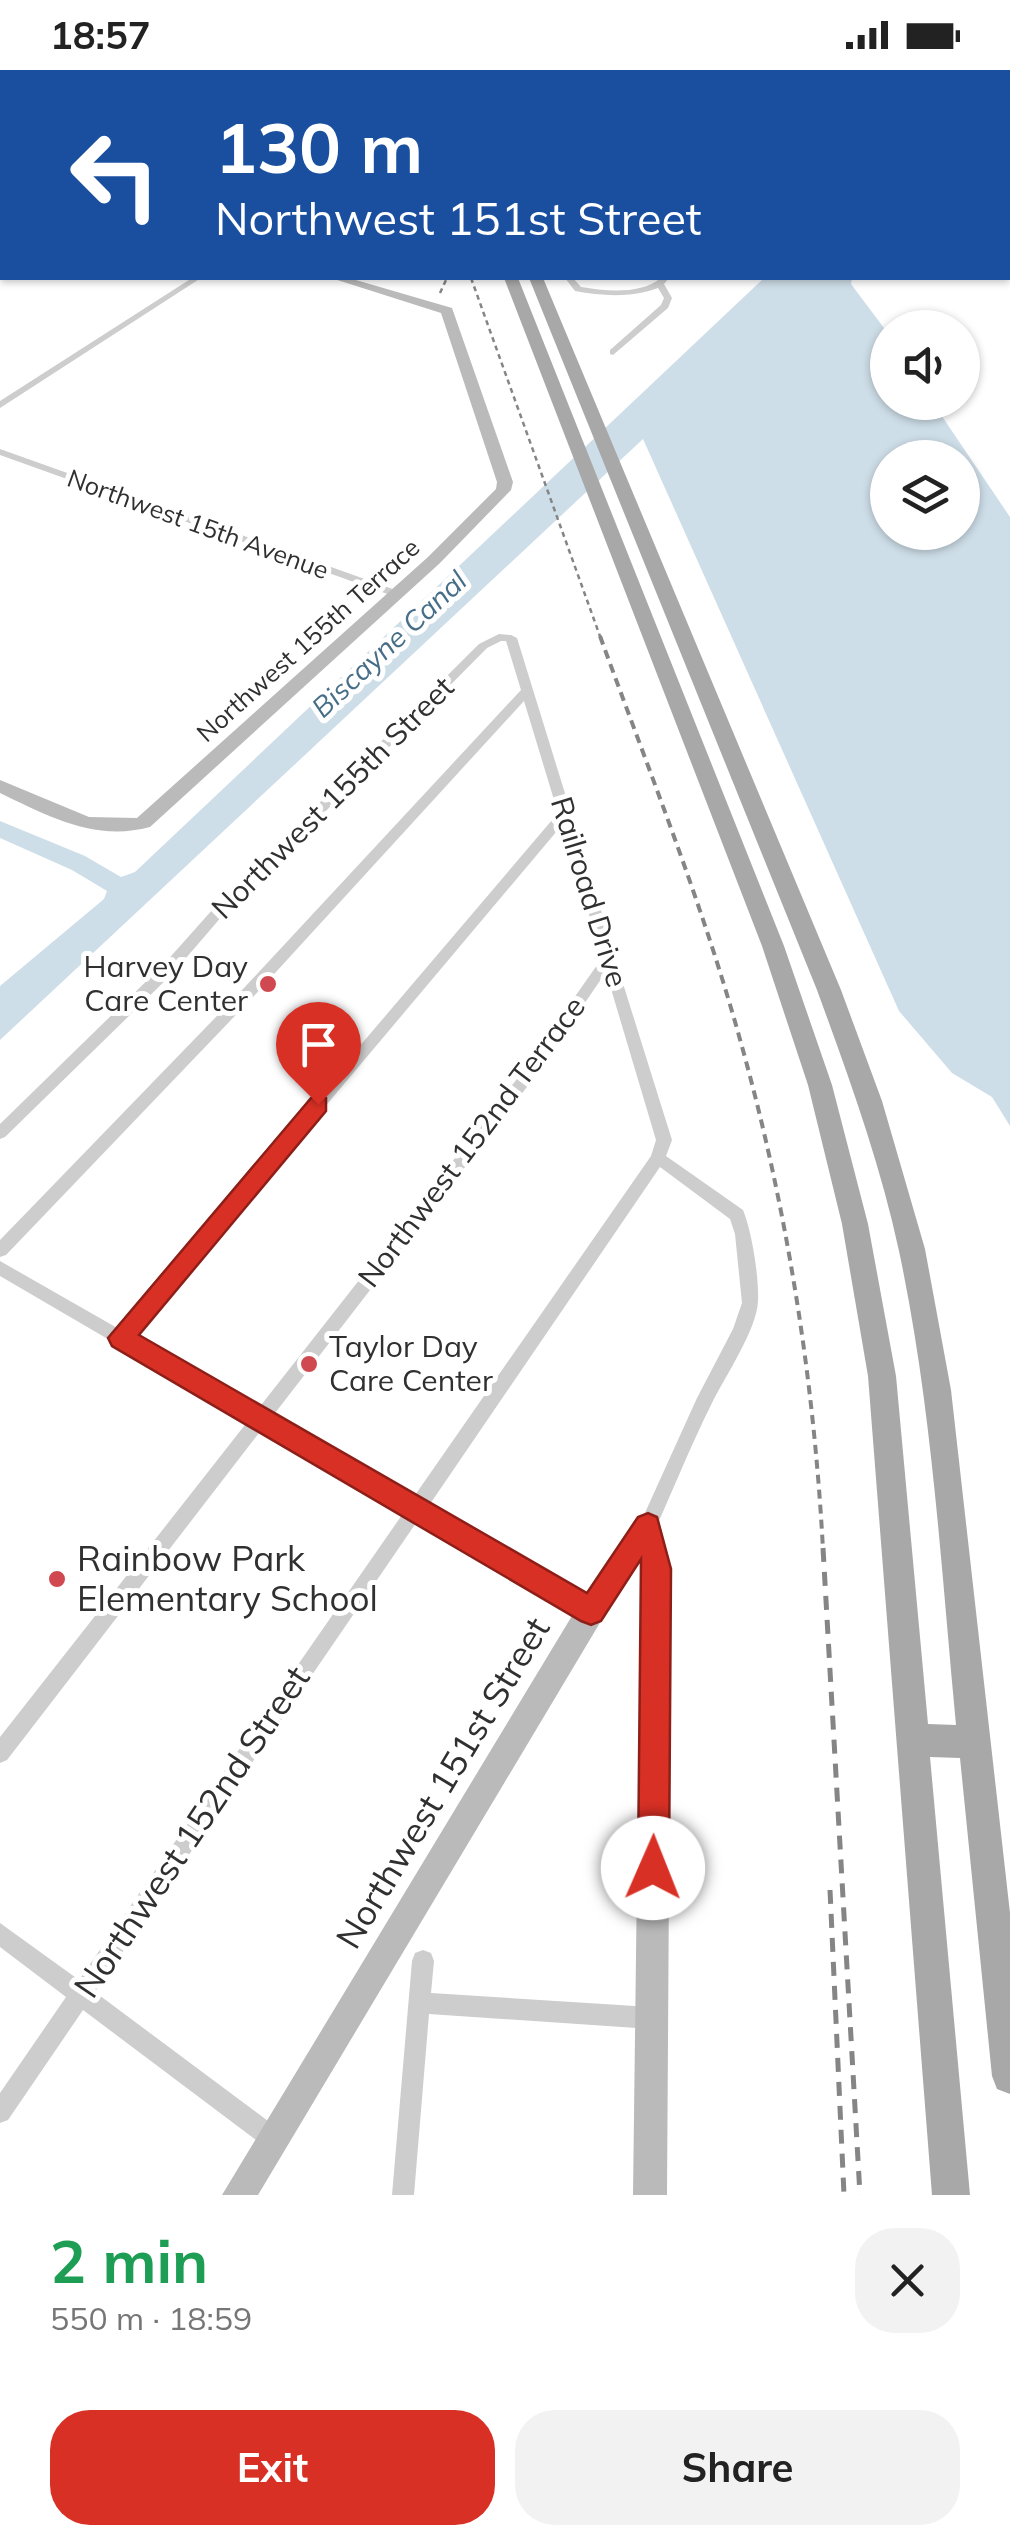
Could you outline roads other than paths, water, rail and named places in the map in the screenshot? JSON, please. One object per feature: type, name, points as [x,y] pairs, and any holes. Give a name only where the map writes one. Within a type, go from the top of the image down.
[{"type":"main road","points":[[512,280],[574,436],[606,484],[870,1101],[912,1250],[937,1390],[1010,2076]]},
{"type":"main road","points":[[537,280],[593,417],[606,484],[773,946],[824,1102],[855,1224],[882,1376],[951,2195]]},
{"type":"main road","points":[[915,1740],[974,1742]]},
{"type":"street","points":[[0,405],[194,280]]},
{"type":"street","name":"Northwest 155th Terrace","points":[[0,786],[92,828],[117,830],[143,823],[397,594],[503,490],[505,482],[451,318],[441,307],[344,280]]},
{"type":"street","points":[[570,280],[578,289],[606,290],[663,281],[668,298],[665,306],[612,352]]},
{"type":"street","name":"Northwest 15th Avenue","points":[[0,452],[397,594]]},
{"type":"street","name":"Railroad Drive","points":[[499,636],[511,638],[516,648],[526,692],[610,956],[664,1140],[658,1158]]},
{"type":"street","name":"Northwest 155th Street","points":[[0,1133],[168,968],[218,912],[483,646],[499,636]]},
{"type":"street","points":[[0,1250],[248,993],[526,692]]},
{"type":"street","points":[[121,1338],[565,813]]},
{"type":"street","name":"Northwest 152nd Terrace","points":[[0,1753],[525,1079],[610,956]]},
{"type":"street","name":"Northwest 152nd Street","points":[[0,2112],[658,1158]]},
{"type":"street","name":"Northwest 151st Street","points":[[239,2195],[591,1611],[648,1526],[702,1404],[742,1330],[750,1303],[744,1234],[737,1215],[658,1158]]},
{"type":"street","points":[[0,1268],[591,1611]]},
{"type":"street","points":[[648,1526],[658,1569],[650,2195]]},
{"type":"street","points":[[0,1934],[272,2138]]},
{"type":"street","points":[[403,2195],[423,1961]]},
{"type":"street","points":[[420,2003],[651,2018]]},
{"type":"water","name":"Biscayne Canal","points":[[762,280],[852,280],[870,310],[870,420],[944,420],[958,440],[870,440],[870,550],[980,550],[980,473],[1010,517],[1010,1126],[992,1097],[952,1073],[899,1011],[643,439],[0,1040],[0,986],[104,899],[107,891],[72,870],[0,838],[0,821],[85,856],[121,877],[135,872]]},
{"type":"railway","points":[[440,293],[446,280]]},
{"type":"railway","points":[[472,280],[601,639]]},
{"type":"railway","points":[[600,636],[710,940],[757,1105],[796,1295],[813,1422],[823,1550]]},
{"type":"railway","points":[[823,1548],[860,2195]]},
{"type":"railway","points":[[830,1890],[844,2195]]},
{"type":"place","name":"Harvey Day Care Center","points":[[268,984]]},
{"type":"place","name":"Taylor Day Care Center","points":[[309,1364]]},
{"type":"place","name":"Rainbow Park Elementary School","points":[[57,1579]]}]
